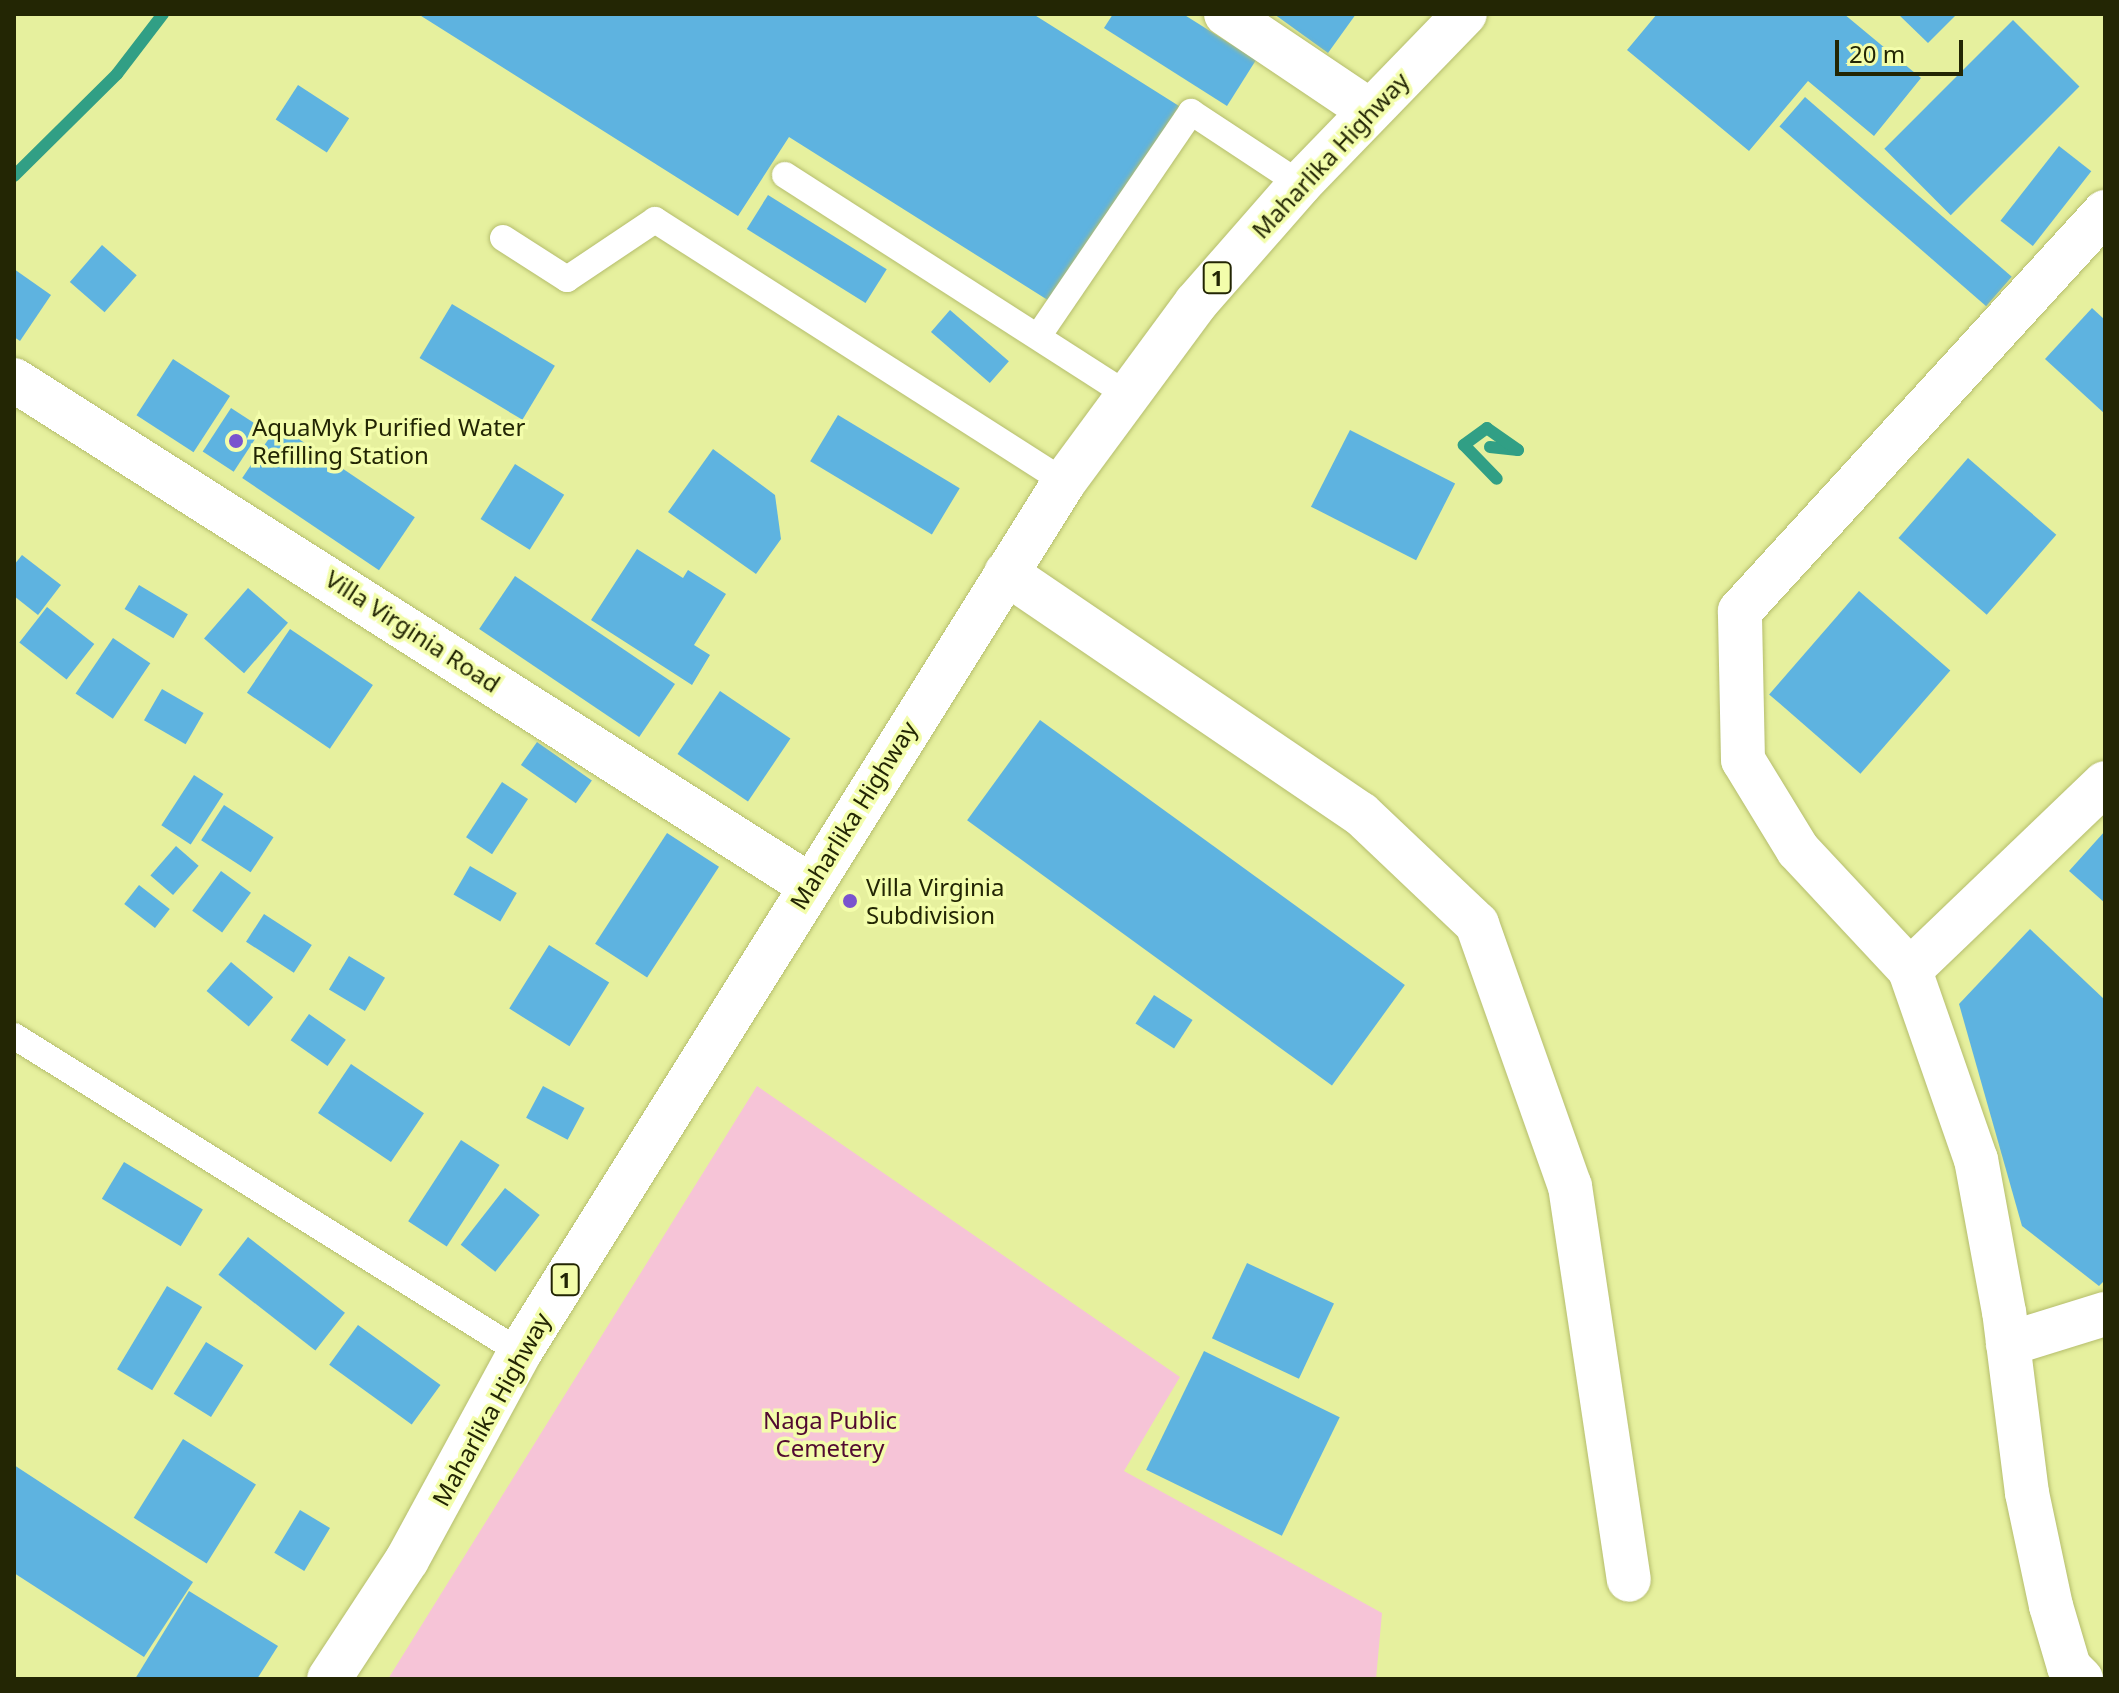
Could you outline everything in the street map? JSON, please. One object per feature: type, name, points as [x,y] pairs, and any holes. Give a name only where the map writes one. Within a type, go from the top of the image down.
[{"type":"street","points":[[1226,14],[1369,110]]},
{"type":"street","name":"Maharlika Highway","points":[[329,1679],[407,1560],[520,1352],[809,885],[1064,482],[1196,303],[1300,184],[1465,14]]},
{"type":"street","points":[[2081,1679],[2069,1667],[2039,1550],[1976,1160],[1910,970],[1798,850],[1743,760],[1740,611],[2105,212]]},
{"type":"street","name":"Villa Virginia Road","points":[[14,380],[809,885]]},
{"type":"street","points":[[1006,573],[1361,814],[1477,924],[1570,1186],[1629,1580]]},
{"type":"street","points":[[1910,970],[2105,783]]},
{"type":"street","points":[[2008,1344],[2105,1314]]},
{"type":"lane","points":[[1039,335],[1191,112],[1300,184]]},
{"type":"lane","points":[[785,175],[1039,335],[1128,395]]},
{"type":"lane","points":[[503,238],[567,279],[655,220],[1064,482]]},
{"type":"lane","points":[[14,1036],[520,1352]]},
{"type":"green space","name":"Naga Public Cemetery","points":[[757,1086],[1180,1377],[1124,1471],[1382,1613],[1376,1679],[388,1679]]},
{"type":"building","points":[[418,14],[1033,14],[1179,106],[1054,304],[789,137],[738,216]]},
{"type":"building","points":[[1113,14],[1183,14],[1256,60],[1227,106],[1104,28]]},
{"type":"building","points":[[1274,14],[1356,14],[1328,53]]},
{"type":"building","points":[[1657,14],[1844,14],[1921,78],[1874,136],[1808,81],[1749,151],[1627,50]]},
{"type":"building","points":[[1898,14],[1957,14],[1928,43]]},
{"type":"building","points":[[2013,20],[2079,86],[1951,215],[1884,149]]},
{"type":"building","points":[[298,85],[349,118],[327,153],[276,119]]},
{"type":"building","points":[[1805,97],[2012,277],[1986,306],[1779,126]]},
{"type":"building","points":[[2059,146],[2091,171],[2033,246],[2001,221]]},
{"type":"building","points":[[768,195],[887,269],[866,303],[747,229]]},
{"type":"building","points":[[102,245],[137,275],[105,312],[70,282]]},
{"type":"building","points":[[14,269],[51,295],[20,341],[14,337]]},
{"type":"building","points":[[452,304],[555,366],[522,420],[420,358]]},
{"type":"building","points":[[2092,308],[2105,320],[2105,414],[2045,359]]},
{"type":"building","points":[[950,310],[1009,361],[990,383],[931,332]]},
{"type":"building","points":[[173,359],[230,396],[194,452],[137,415]]},
{"type":"building","points":[[231,408],[262,428],[234,472],[203,452]]},
{"type":"building","points":[[838,415],[960,488],[932,534],[810,461]]},
{"type":"building","points":[[278,425],[415,517],[379,570],[242,478]]},
{"type":"building","points":[[1350,430],[1455,484],[1416,560],[1311,507]]},
{"type":"building","points":[[713,449],[775,495],[781,539],[756,574],[668,512]]},
{"type":"building","points":[[1968,458],[2056,535],[1987,615],[1898,538]]},
{"type":"building","points":[[515,464],[564,495],[530,550],[481,519]]},
{"type":"building","points":[[637,549],[683,578],[688,570],[726,594],[694,645],[710,655],[692,685],[591,620]]},
{"type":"building","points":[[22,555],[61,585],[38,615],[14,596],[14,565]]},
{"type":"building","points":[[515,576],[675,684],[639,737],[479,629]]},
{"type":"building","points":[[139,585],[188,614],[173,638],[125,609]]},
{"type":"building","points":[[248,588],[288,623],[244,673],[204,639]]},
{"type":"building","points":[[1859,591],[1950,670],[1860,774],[1769,694]]},
{"type":"building","points":[[47,607],[94,644],[67,679],[19,642]]},
{"type":"building","points":[[290,629],[373,685],[330,749],[247,693]]},
{"type":"building","points":[[113,638],[150,663],[113,719],[76,694]]},
{"type":"building","points":[[162,689],[204,713],[186,744],[144,720]]},
{"type":"building","points":[[720,691],[790,739],[748,802],[678,754]]},
{"type":"building","points":[[1040,720],[1405,985],[1332,1085],[967,820]]},
{"type":"building","points":[[537,742],[592,780],[576,803],[521,765]]},
{"type":"building","points":[[194,775],[223,794],[191,844],[161,825]]},
{"type":"building","points":[[502,782],[528,799],[492,854],[466,837]]},
{"type":"building","points":[[224,805],[273,837],[251,872],[201,840]]},
{"type":"building","points":[[2105,831],[2105,903],[2069,871]]},
{"type":"building","points":[[667,833],[719,867],[647,977],[595,944]]},
{"type":"building","points":[[176,846],[199,866],[173,895],[150,875]]},
{"type":"building","points":[[470,866],[517,893],[500,922],[454,895]]},
{"type":"building","points":[[221,871],[251,893],[222,932],[192,911]]},
{"type":"building","points":[[139,885],[170,909],[155,928],[124,904]]},
{"type":"building","points":[[264,914],[312,945],[294,973],[246,942]]},
{"type":"building","points":[[2030,929],[2105,1000],[2105,1280],[2099,1286],[2022,1226],[1959,1004]]},
{"type":"building","points":[[549,945],[609,983],[569,1046],[509,1009]]},
{"type":"building","points":[[349,956],[385,978],[365,1011],[329,989]]},
{"type":"building","points":[[231,962],[273,997],[249,1026],[207,991]]},
{"type":"building","points":[[1154,995],[1193,1020],[1174,1049],[1135,1024]]},
{"type":"building","points":[[309,1014],[346,1040],[328,1066],[291,1040]]},
{"type":"building","points":[[351,1064],[424,1113],[391,1162],[318,1113]]},
{"type":"building","points":[[543,1086],[584,1108],[568,1140],[526,1118]]},
{"type":"building","points":[[461,1140],[500,1165],[447,1246],[408,1221]]},
{"type":"building","points":[[124,1162],[203,1209],[181,1246],[102,1199]]},
{"type":"building","points":[[505,1188],[540,1215],[495,1272],[461,1245]]},
{"type":"building","points":[[248,1237],[345,1313],[315,1351],[218,1275]]},
{"type":"building","points":[[1247,1263],[1334,1304],[1299,1379],[1212,1338]]},
{"type":"building","points":[[167,1286],[202,1307],[152,1390],[117,1369]]},
{"type":"building","points":[[358,1325],[441,1385],[412,1425],[329,1365]]},
{"type":"building","points":[[206,1342],[243,1365],[211,1417],[174,1394]]},
{"type":"building","points":[[1204,1351],[1340,1417],[1282,1536],[1146,1470]]},
{"type":"building","points":[[183,1439],[256,1485],[207,1563],[134,1518]]},
{"type":"building","points":[[14,1465],[193,1582],[144,1657],[14,1573]]},
{"type":"building","points":[[300,1510],[330,1528],[304,1571],[274,1553]]},
{"type":"building","points":[[189,1591],[278,1646],[257,1679],[135,1679]]},
{"type":"waterway","points":[[14,176],[117,74],[163,14]]},
{"type":"waterway","points":[[1490,447],[1518,450],[1487,428],[1464,445],[1497,479]]},
{"type":"place","name":"AquaMyk Purified Water Refilling Station","points":[[236,441]]},
{"type":"place","name":"Villa Virginia Subdivision","points":[[850,901]]}]
